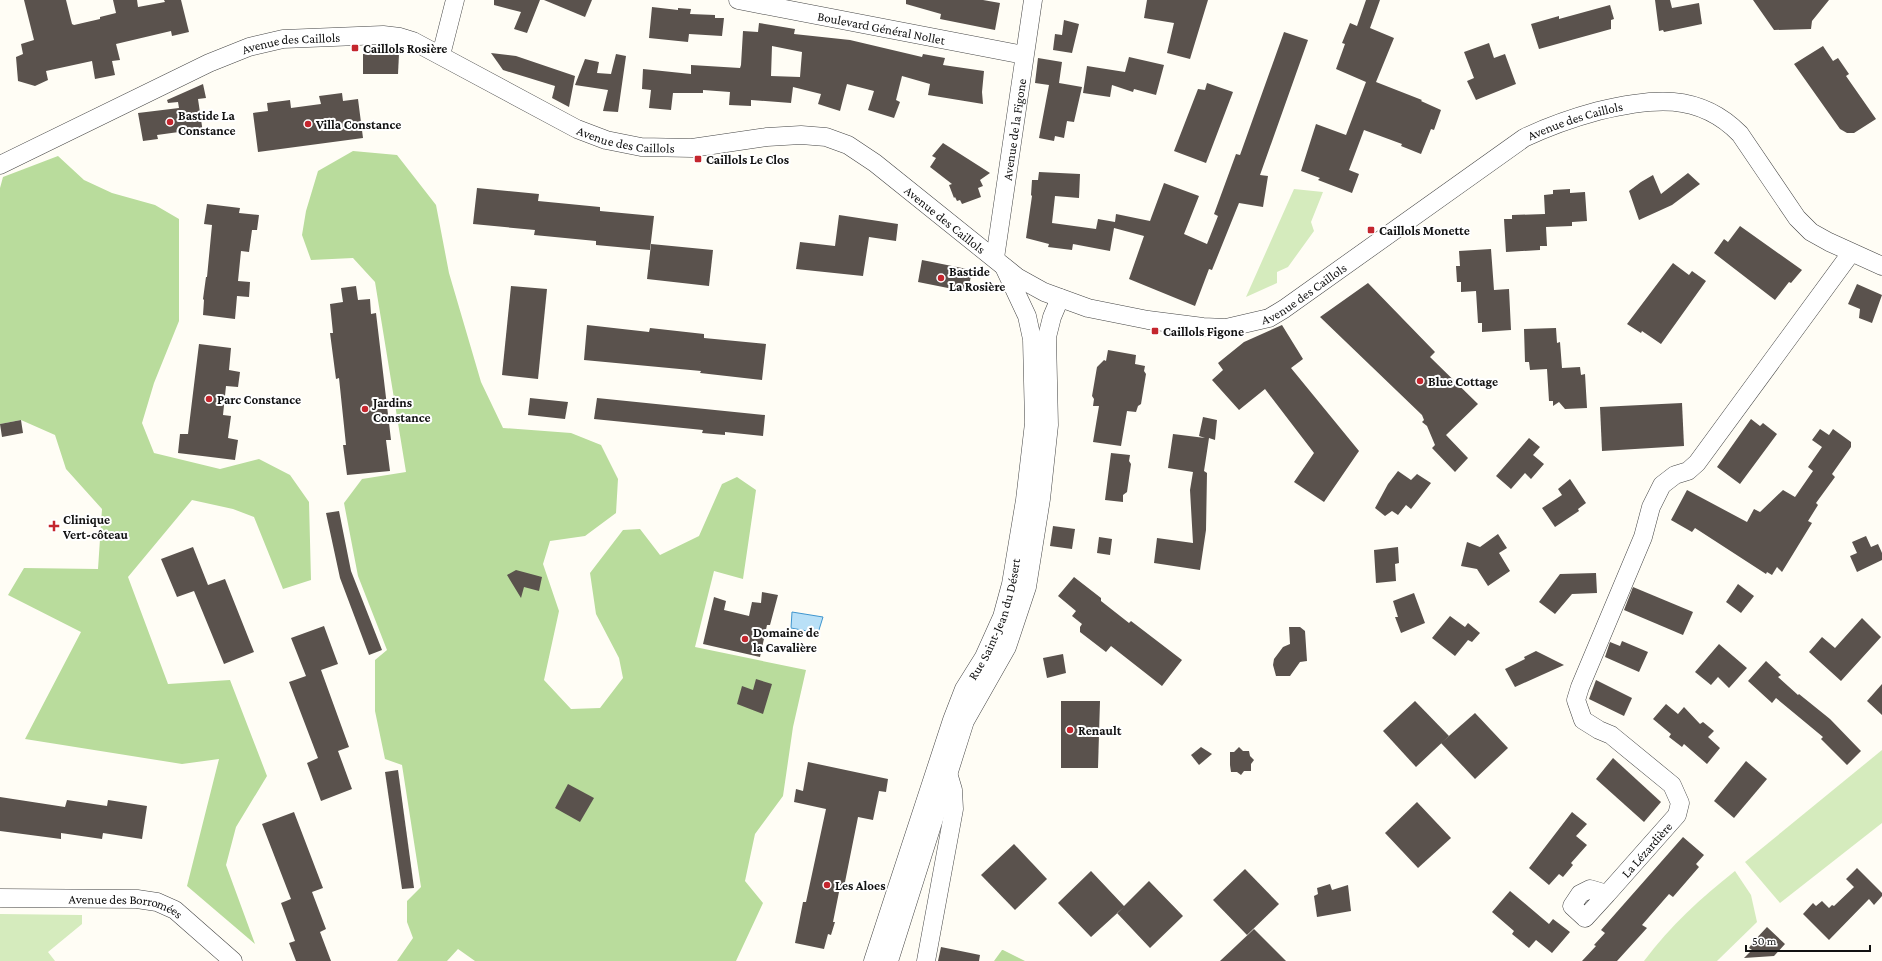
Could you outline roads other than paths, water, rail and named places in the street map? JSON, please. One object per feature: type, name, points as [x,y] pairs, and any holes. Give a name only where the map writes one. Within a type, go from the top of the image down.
[{"type":"street","points":[[441,55],[455,0]]},
{"type":"street","name":"Boulevard Général Nollet","points":[[738,0],[1024,55]]},
{"type":"street","name":"Avenue de la Figone","points":[[1000,262],[1024,55],[1033,0]]},
{"type":"street","name":"Avenue des Caillols","points":[[0,165],[209,63],[249,47],[284,39],[383,35],[400,37],[441,55],[577,129],[606,140],[641,147],[692,148],[767,137],[801,135],[826,137],[848,144],[875,163],[1017,277],[1044,292],[1088,308],[1148,320],[1203,327],[1226,328],[1269,318],[1291,305],[1524,138],[1561,121],[1622,105],[1649,101],[1674,101],[1694,105],[1710,111],[1729,122],[1740,134],[1797,218],[1811,232],[1851,253],[1882,266]]},
{"type":"street","name":"La Lézardière","points":[[1607,894],[1677,815],[1680,803],[1672,785],[1611,736],[1583,720],[1576,700],[1580,687],[1643,537],[1651,507],[1662,485],[1675,475],[1688,471],[1697,463],[1851,253]]},
{"type":"street","name":"Rue Saint-Jean du Désert","points":[[889,961],[964,689],[984,657],[1002,617],[1011,584],[1034,423],[1032,339],[1027,316],[1000,262]]},
{"type":"street","name":"Rue Saint-Jean du Désert","points":[[874,961],[943,766],[964,721],[1007,647],[1027,587],[1041,499],[1049,425],[1047,337],[1052,317],[1060,298]]},
{"type":"street","points":[[926,961],[954,809],[953,790],[943,766]]},
{"type":"street","name":"Avenue des Borromées","points":[[0,898],[138,900],[157,902],[175,910],[234,961]]},
{"type":"water","points":[[792,612],[823,617],[818,633],[791,628]]},
{"type":"place","name":"Caillols Rosière","points":[[355,48]]},
{"type":"place","name":"Bastide La Constance","points":[[170,122]]},
{"type":"place","name":"Villa Constance","points":[[308,124]]},
{"type":"place","name":"Caillols Le Clos","points":[[698,159]]},
{"type":"place","name":"Caillols Monette","points":[[1371,230]]},
{"type":"place","name":"Bastide La Rosière","points":[[941,278]]},
{"type":"place","name":"Caillols Figone","points":[[1155,331]]},
{"type":"place","name":"Blue Cottage","points":[[1420,381]]},
{"type":"place","name":"Parc Constance","points":[[209,399]]},
{"type":"place","name":"Jardins Constance","points":[[365,409]]},
{"type":"place","name":"Clinique Vert-côteau","points":[[54,526]]},
{"type":"place","name":"Domaine de la Cavalière","points":[[745,639]]},
{"type":"place","name":"Renault","points":[[1070,730]]},
{"type":"place","name":"Les Aloes","points":[[827,885]]}]
